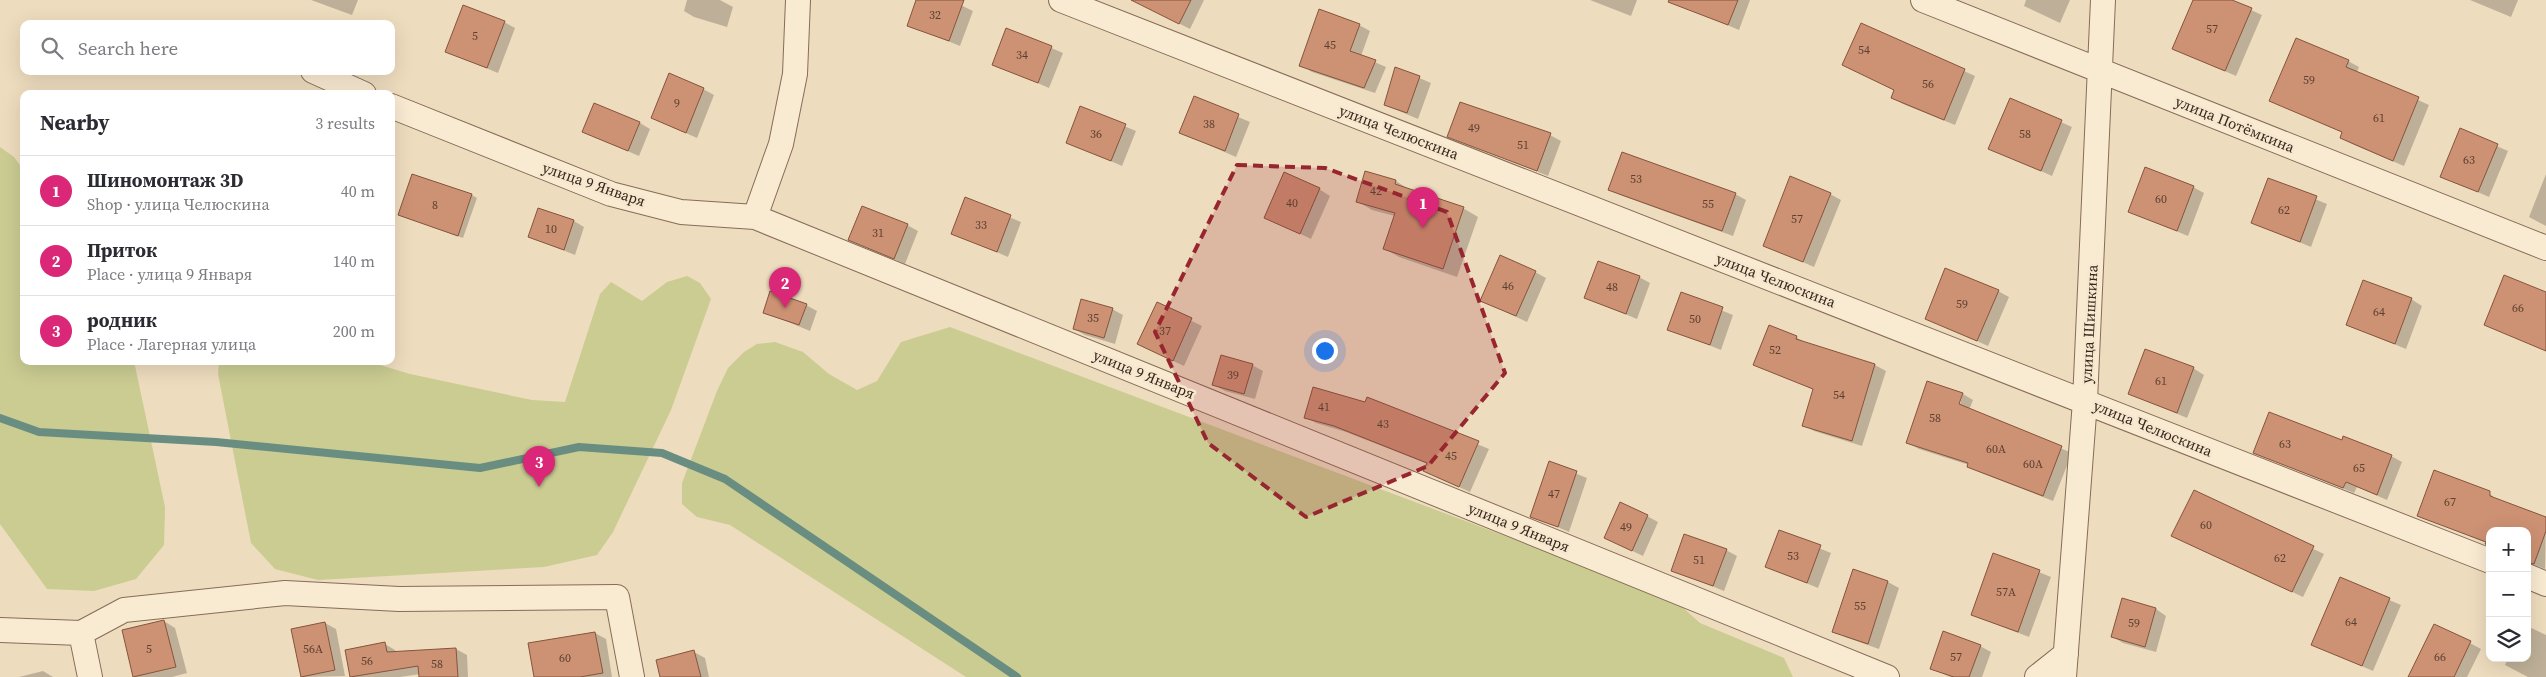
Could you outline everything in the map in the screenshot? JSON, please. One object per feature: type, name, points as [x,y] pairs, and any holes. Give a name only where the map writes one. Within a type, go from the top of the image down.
[{"type":"street","points":[[755,217],[781,144],[794,74],[798,0]]},
{"type":"street","name":"улица Челюскина","points":[[1061,0],[2085,401],[2486,560]]},
{"type":"street","name":"улица Потёмкина","points":[[1924,0],[2546,248]]},
{"type":"street","name":"улица Шишкина","points":[[2065,665],[2085,401],[2104,0]]},
{"type":"street","points":[[322,75],[355,90]]},
{"type":"street","name":"улица 9 Января","points":[[395,108],[611,194],[681,212],[755,217],[1887,677]]},
{"type":"street","points":[[2531,578],[2546,584]]},
{"type":"street","points":[[0,630],[81,633],[124,610],[285,593],[399,599],[617,597],[632,677]]},
{"type":"street","points":[[81,633],[90,677]]},
{"type":"street","points":[[2037,677],[2065,665]]},
{"type":"highlighted area","points":[[1237,165],[1325,168],[1447,212],[1505,373],[1428,466],[1306,517],[1208,443],[1155,332]]},
{"type":"green space","points":[[0,147],[14,157],[20,165],[20,365],[135,365],[165,507],[164,545],[136,579],[94,591],[47,589],[0,524]]},
{"type":"green space","points":[[687,276],[700,283],[711,299],[671,410],[613,532],[597,555],[544,567],[318,580],[275,569],[251,543],[218,374],[219,365],[380,365],[410,374],[532,400],[565,402],[600,294],[611,282],[642,301],[667,282]]},
{"type":"green space","points":[[950,327],[1646,589],[1681,606],[1700,623],[1784,658],[1793,677],[966,677],[730,525],[697,517],[682,504],[682,483],[717,391],[728,368],[744,352],[757,344],[775,342],[803,352],[829,374],[857,390],[877,381],[901,342]]},
{"type":"building","points":[[916,0],[964,0],[949,41],[907,26]]},
{"type":"building","points":[[1131,0],[1191,0],[1179,24]]},
{"type":"building","points":[[1669,0],[1738,0],[1728,25],[1668,2]]},
{"type":"building","points":[[2193,0],[2232,0],[2252,8],[2225,71],[2172,49]]},
{"type":"building","points":[[463,5],[505,21],[487,68],[445,52]]},
{"type":"building","points":[[1319,9],[1360,24],[1350,51],[1376,60],[1364,88],[1299,66]]},
{"type":"building","points":[[1861,23],[1965,69],[1944,120],[1891,98],[1894,90],[1842,65]]},
{"type":"building","points":[[1006,28],[1052,46],[1038,83],[992,65]]},
{"type":"building","points":[[2296,38],[2349,60],[2346,67],[2419,97],[2393,161],[2340,138],[2342,132],[2269,101]]},
{"type":"building","points":[[1395,67],[1420,76],[1407,113],[1384,105]]},
{"type":"building","points":[[669,73],[704,88],[686,133],[651,118]]},
{"type":"building","points":[[1194,96],[1239,114],[1225,151],[1179,133]]},
{"type":"building","points":[[2010,98],[2062,120],[2041,171],[1988,149]]},
{"type":"building","points":[[1460,102],[1551,133],[1537,171],[1447,137]]},
{"type":"building","points":[[594,103],[640,122],[628,151],[582,132]]},
{"type":"building","points":[[1080,106],[1126,124],[1111,161],[1066,143]]},
{"type":"building","points":[[2460,128],[2498,144],[2478,192],[2440,177]]},
{"type":"building","points":[[1622,152],[1736,193],[1722,231],[1608,190]]},
{"type":"building","points":[[2145,167],[2194,186],[2177,231],[2128,212]]},
{"type":"building","points":[[1365,171],[1396,180],[1395,184],[1464,207],[1443,269],[1383,249],[1395,213],[1356,202]]},
{"type":"building","points":[[1284,172],[1320,188],[1300,234],[1264,218]]},
{"type":"building","points":[[412,174],[472,194],[458,236],[398,215]]},
{"type":"building","points":[[1790,176],[1831,193],[1803,262],[1763,246]]},
{"type":"building","points":[[2268,178],[2317,196],[2300,242],[2251,223]]},
{"type":"building","points":[[965,197],[1011,215],[997,252],[951,234]]},
{"type":"building","points":[[862,206],[908,224],[894,259],[848,240]]},
{"type":"building","points":[[538,208],[574,220],[564,250],[528,237]]},
{"type":"building","points":[[1500,255],[1536,271],[1516,316],[1480,301]]},
{"type":"building","points":[[1598,261],[1640,276],[1626,314],[1584,298]]},
{"type":"building","points":[[1945,268],[1999,290],[1977,341],[1925,319]]},
{"type":"building","points":[[2504,275],[2546,292],[2546,351],[2484,325]]},
{"type":"building","points":[[2363,280],[2412,298],[2395,344],[2346,325]]},
{"type":"building","points":[[770,291],[807,304],[799,325],[763,313]]},
{"type":"building","points":[[1681,292],[1723,307],[1710,345],[1667,330]]},
{"type":"building","points":[[1081,299],[1113,308],[1104,338],[1073,329]]},
{"type":"building","points":[[1157,302],[1192,318],[1173,361],[1137,344]]},
{"type":"building","points":[[1769,325],[1797,336],[1796,339],[1875,364],[1852,441],[1802,426],[1813,389],[1753,365]]},
{"type":"building","points":[[2145,349],[2194,367],[2177,413],[2128,394]]},
{"type":"building","points":[[1221,355],[1253,364],[1244,394],[1212,385]]},
{"type":"building","points":[[1927,381],[1963,393],[1959,404],[2062,446],[2043,496],[1967,467],[1968,463],[1906,443]]},
{"type":"building","points":[[1313,387],[1365,402],[1367,397],[1479,441],[1459,487],[1423,471],[1427,463],[1334,426],[1304,418]]},
{"type":"building","points":[[2269,412],[2342,440],[2343,436],[2392,455],[2377,495],[2346,482],[2343,488],[2253,453]]},
{"type":"building","points":[[1549,461],[1577,471],[1558,527],[1530,517]]},
{"type":"building","points":[[2434,470],[2490,491],[2490,496],[2546,517],[2546,531],[2534,564],[2531,563],[2531,527],[2486,527],[2486,542],[2417,516]]},
{"type":"building","points":[[2194,490],[2314,546],[2292,592],[2171,536]]},
{"type":"building","points":[[1620,502],[1648,515],[1632,551],[1604,538]]},
{"type":"building","points":[[1779,530],[1821,545],[1807,583],[1765,567]]},
{"type":"building","points":[[1684,534],[1727,549],[1713,586],[1671,571]]},
{"type":"building","points":[[1993,553],[2040,570],[2018,632],[1971,615]]},
{"type":"building","points":[[1853,569],[1888,581],[1868,644],[1832,632]]},
{"type":"building","points":[[2340,577],[2390,598],[2362,666],[2311,645]]},
{"type":"building","points":[[2122,598],[2156,608],[2145,647],[2111,637]]},
{"type":"building","points":[[164,620],[176,667],[133,677],[122,630]]},
{"type":"building","points":[[325,622],[335,670],[301,677],[291,629]]},
{"type":"building","points":[[2434,624],[2471,641],[2454,677],[2408,677]]},
{"type":"building","points":[[1943,631],[1981,645],[1969,677],[1954,677],[1930,669]]},
{"type":"building","points":[[595,632],[603,673],[580,677],[534,677],[528,643]]},
{"type":"building","points":[[385,642],[387,652],[456,648],[458,677],[419,677],[418,666],[350,677],[345,650]]},
{"type":"building","points":[[694,650],[701,677],[660,677],[656,660]]},
{"type":"waterway","points":[[0,418],[39,432],[216,442],[480,468],[579,447],[662,453],[725,479],[1017,677]]},
{"type":"place","name":"Шиномонтаж 3D","points":[[1423,228]]},
{"type":"place","name":"Приток","points":[[785,308]]},
{"type":"place","name":"родник","points":[[539,487]]}]
